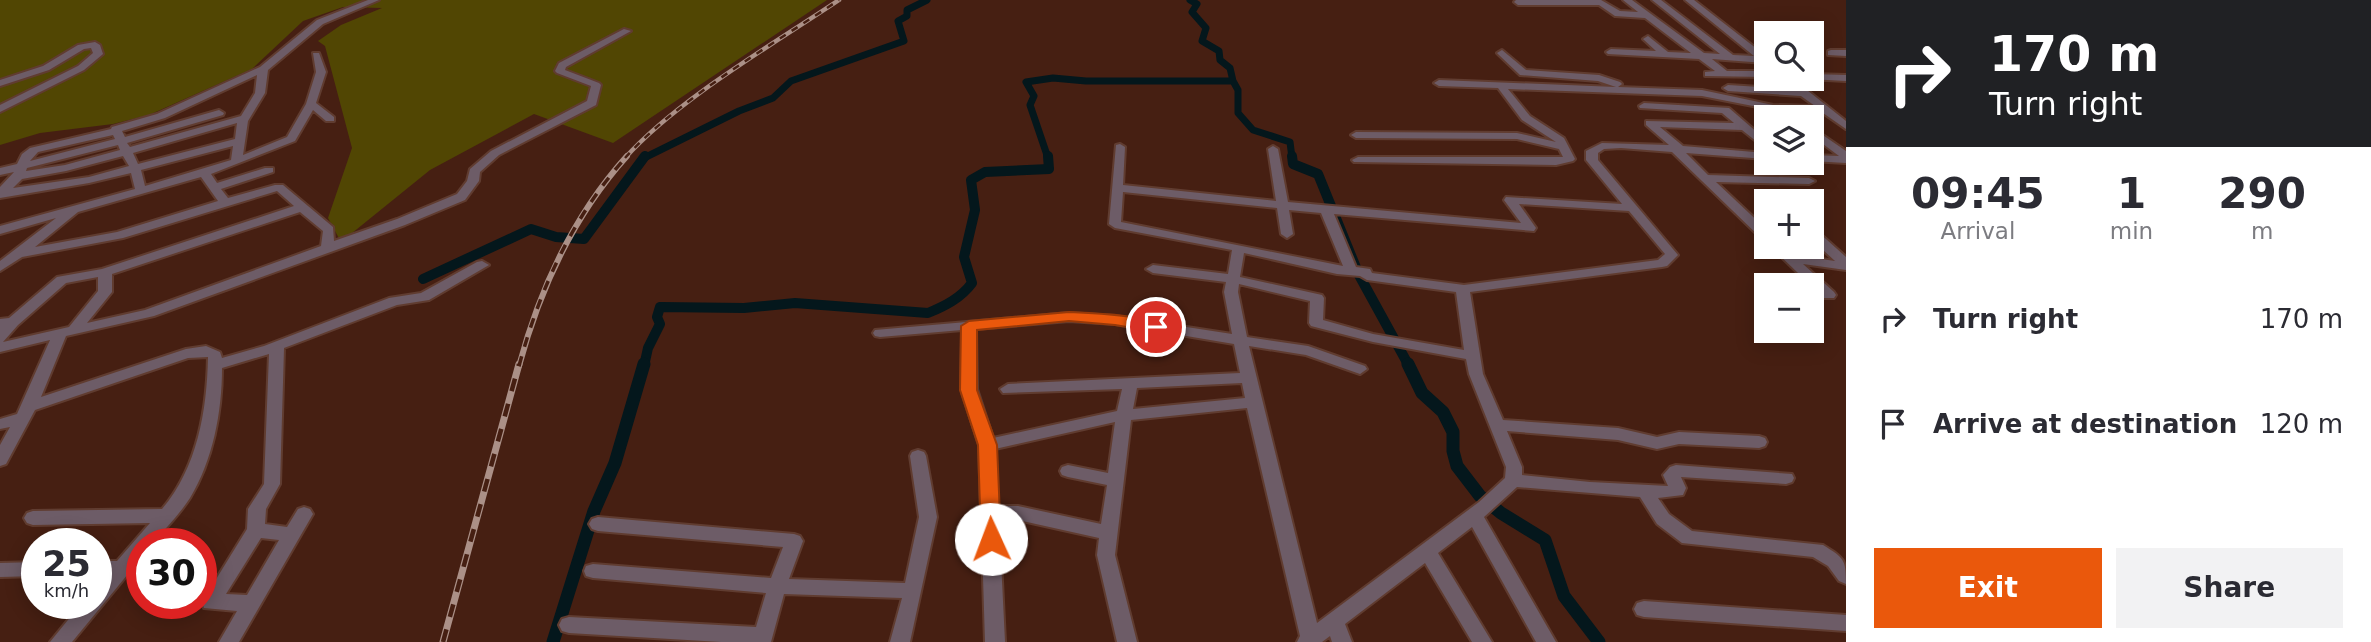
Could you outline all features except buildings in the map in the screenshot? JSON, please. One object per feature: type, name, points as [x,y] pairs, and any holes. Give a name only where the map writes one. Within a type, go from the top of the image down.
[{"type":"street","points":[[1,193],[20,171],[119,136],[263,69],[320,22],[375,0]]},
{"type":"street","points":[[1627,0],[1725,74]]},
{"type":"street","points":[[1656,0],[1731,58]]},
{"type":"street","points":[[1689,0],[1754,51]]},
{"type":"street","points":[[1518,2],[1601,3],[1618,14],[1644,15]]},
{"type":"street","points":[[0,347],[149,313],[401,222],[460,197],[473,181],[474,171],[495,153],[592,103],[596,85],[560,71],[562,65],[627,32]]},
{"type":"street","points":[[1648,39],[1666,55]]},
{"type":"street","points":[[0,83],[46,68],[81,47],[95,46],[98,54],[80,68],[0,109]]},
{"type":"street","points":[[1611,52],[1754,59]]},
{"type":"street","points":[[1502,53],[1523,74],[1599,79],[1614,83],[1620,89]]},
{"type":"street","points":[[1831,53],[1846,53]]},
{"type":"street","points":[[3,231],[204,173],[291,139],[311,104],[321,72],[316,55]]},
{"type":"street","points":[[236,162],[245,118],[260,93],[263,69]]},
{"type":"street","points":[[1707,74],[1754,74]]},
{"type":"street","points":[[1824,78],[1843,80]]},
{"type":"street","points":[[1439,83],[1620,89],[1712,96],[1769,105]]},
{"type":"street","points":[[1357,160],[1556,162],[1569,159],[1566,149],[1557,138],[1526,118],[1502,87]]},
{"type":"street","points":[[1728,88],[1804,93]]},
{"type":"street","points":[[1802,91],[1818,105]]},
{"type":"street","points":[[1712,96],[1754,136]]},
{"type":"street","points":[[311,104],[330,119]]},
{"type":"street","points":[[1644,106],[1725,110]]},
{"type":"street","points":[[1824,110],[1846,126]]},
{"type":"street","points":[[119,136],[219,113]]},
{"type":"street","points":[[0,172],[66,168],[245,118]]},
{"type":"street","points":[[1743,127],[1650,122],[1754,224]]},
{"type":"street","points":[[1356,135],[1517,136],[1542,140],[1566,149]]},
{"type":"street","points":[[119,136],[135,167],[141,191]]},
{"type":"street","points":[[1824,140],[1846,158]]},
{"type":"street","points":[[1,193],[89,180],[240,141]]},
{"type":"street","points":[[1120,147],[1115,224],[1358,271],[1367,276],[1464,289],[1662,263],[1672,255],[1592,160],[1592,151],[1602,146],[1621,145],[1754,155]]},
{"type":"street","points":[[1273,149],[1287,234]]},
{"type":"street","points":[[1824,158],[1846,158]]},
{"type":"street","points":[[214,188],[269,170]]},
{"type":"street","points":[[204,173],[225,203]]},
{"type":"street","points":[[1707,178],[1809,181]]},
{"type":"street","points":[[21,253],[119,235],[279,187],[329,230],[327,248]]},
{"type":"street","points":[[1117,187],[1530,228],[1510,200],[1633,208]]},
{"type":"street","points":[[0,338],[6,323],[62,280],[105,272],[302,207]]},
{"type":"street","points":[[0,267],[75,209]]},
{"type":"street","points":[[1326,209],[1358,271]]},
{"type":"street","points":[[1824,244],[1846,265]]},
{"type":"street","points":[[1239,248],[1231,292],[1248,378],[1309,640],[1484,507],[1513,480],[1514,467],[1476,374],[1462,295],[1464,289]]},
{"type":"street","points":[[1789,259],[1829,295]]},
{"type":"street","points":[[1796,259],[1846,265]]},
{"type":"street","points":[[216,365],[277,346],[394,301],[432,294],[482,265]]},
{"type":"street","points":[[1153,269],[1233,279],[1317,298],[1316,323],[1373,338],[1473,356]]},
{"type":"street","points":[[0,460],[66,334],[105,292],[105,272]]},
{"type":"street","points":[[880,333],[1069,317],[1115,320],[1308,351],[1360,369]]},
{"type":"street","points":[[969,326],[969,390],[987,445],[995,642]]},
{"type":"street","points":[[252,603],[211,602],[256,530],[257,509],[272,485],[277,346]]},
{"type":"street","points":[[0,424],[186,354],[206,351],[215,355],[216,383],[205,440],[184,494],[155,528]]},
{"type":"street","points":[[1008,389],[1248,378]]},
{"type":"street","points":[[1127,642],[1106,555],[1130,383]]},
{"type":"street","points":[[987,445],[1124,415],[1254,402]]},
{"type":"street","points":[[1497,425],[1618,434],[1657,443],[1679,438],[1759,442]]},
{"type":"street","points":[[900,642],[928,517],[918,456]]},
{"type":"street","points":[[1068,471],[1115,480]]},
{"type":"street","points":[[1513,480],[1644,491],[1677,491],[1671,475],[1676,471],[1786,478]]},
{"type":"street","points":[[1644,491],[1662,519],[1688,538],[1817,550],[1834,561],[1846,576]]},
{"type":"street","points":[[1484,507],[1546,642]]},
{"type":"street","points":[[990,513],[1018,513],[1109,533]]},
{"type":"street","points":[[229,642],[304,514]]},
{"type":"street","points":[[33,518],[165,516]]},
{"type":"street","points":[[569,625],[761,639],[794,541],[598,524]]},
{"type":"street","points":[[256,530],[292,535]]},
{"type":"street","points":[[1427,550],[1482,642]]},
{"type":"street","points":[[112,581],[126,564]]},
{"type":"street","points":[[112,568],[123,568]]},
{"type":"street","points":[[0,570],[21,569]]},
{"type":"street","points":[[593,571],[777,586],[913,591]]},
{"type":"street","points":[[1644,609],[1846,623]]},
{"type":"street","points":[[60,642],[79,619]]},
{"type":"street","points":[[1334,621],[1342,642]]},
{"type":"shaded area","points":[[0,0],[827,0],[613,143],[534,114],[430,170],[341,242],[328,218],[352,148],[325,46],[318,41],[341,25],[382,8],[343,7],[303,21],[252,69],[149,115],[113,124],[40,133],[0,145]]},
{"type":"waterway","points":[[644,158],[739,111],[773,98],[791,81],[904,41],[898,21],[907,16],[907,10],[927,0]]},
{"type":"waterway","points":[[1190,0],[1197,4],[1192,12],[1206,28],[1202,41],[1219,51],[1220,60],[1230,68],[1233,81]]},
{"type":"waterway","points":[[1048,158],[1030,105],[1034,96],[1026,82],[1053,78],[1086,81],[1233,81]]},
{"type":"waterway","points":[[1233,81],[1238,90],[1238,113],[1253,130],[1290,142],[1292,158]]},
{"type":"waterway","points":[[423,279],[531,229],[556,237],[584,239],[645,156]]},
{"type":"waterway","points":[[644,366],[648,348],[660,324],[657,317],[660,307],[744,308],[795,303],[928,313],[946,304],[963,293],[972,283],[964,257],[975,210],[971,180],[985,172],[1049,169],[1048,156]]},
{"type":"waterway","points":[[1292,156],[1293,164],[1318,174],[1359,275],[1409,365]]},
{"type":"waterway","points":[[553,642],[594,511],[615,463],[644,364]]},
{"type":"waterway","points":[[1409,365],[1422,393],[1443,412],[1453,432],[1453,451],[1457,466],[1480,496],[1501,513],[1545,540],[1564,596],[1599,642]]},
{"type":"railway","points":[[627,156],[698,94],[839,0]]},
{"type":"railway","points":[[519,366],[537,309],[561,254],[590,203],[627,156]]},
{"type":"railway","points":[[443,642],[519,364]]},
{"type":"route","points":[[991,539],[987,445],[969,390],[969,326],[1069,317],[1115,320],[1156,327]]}]
